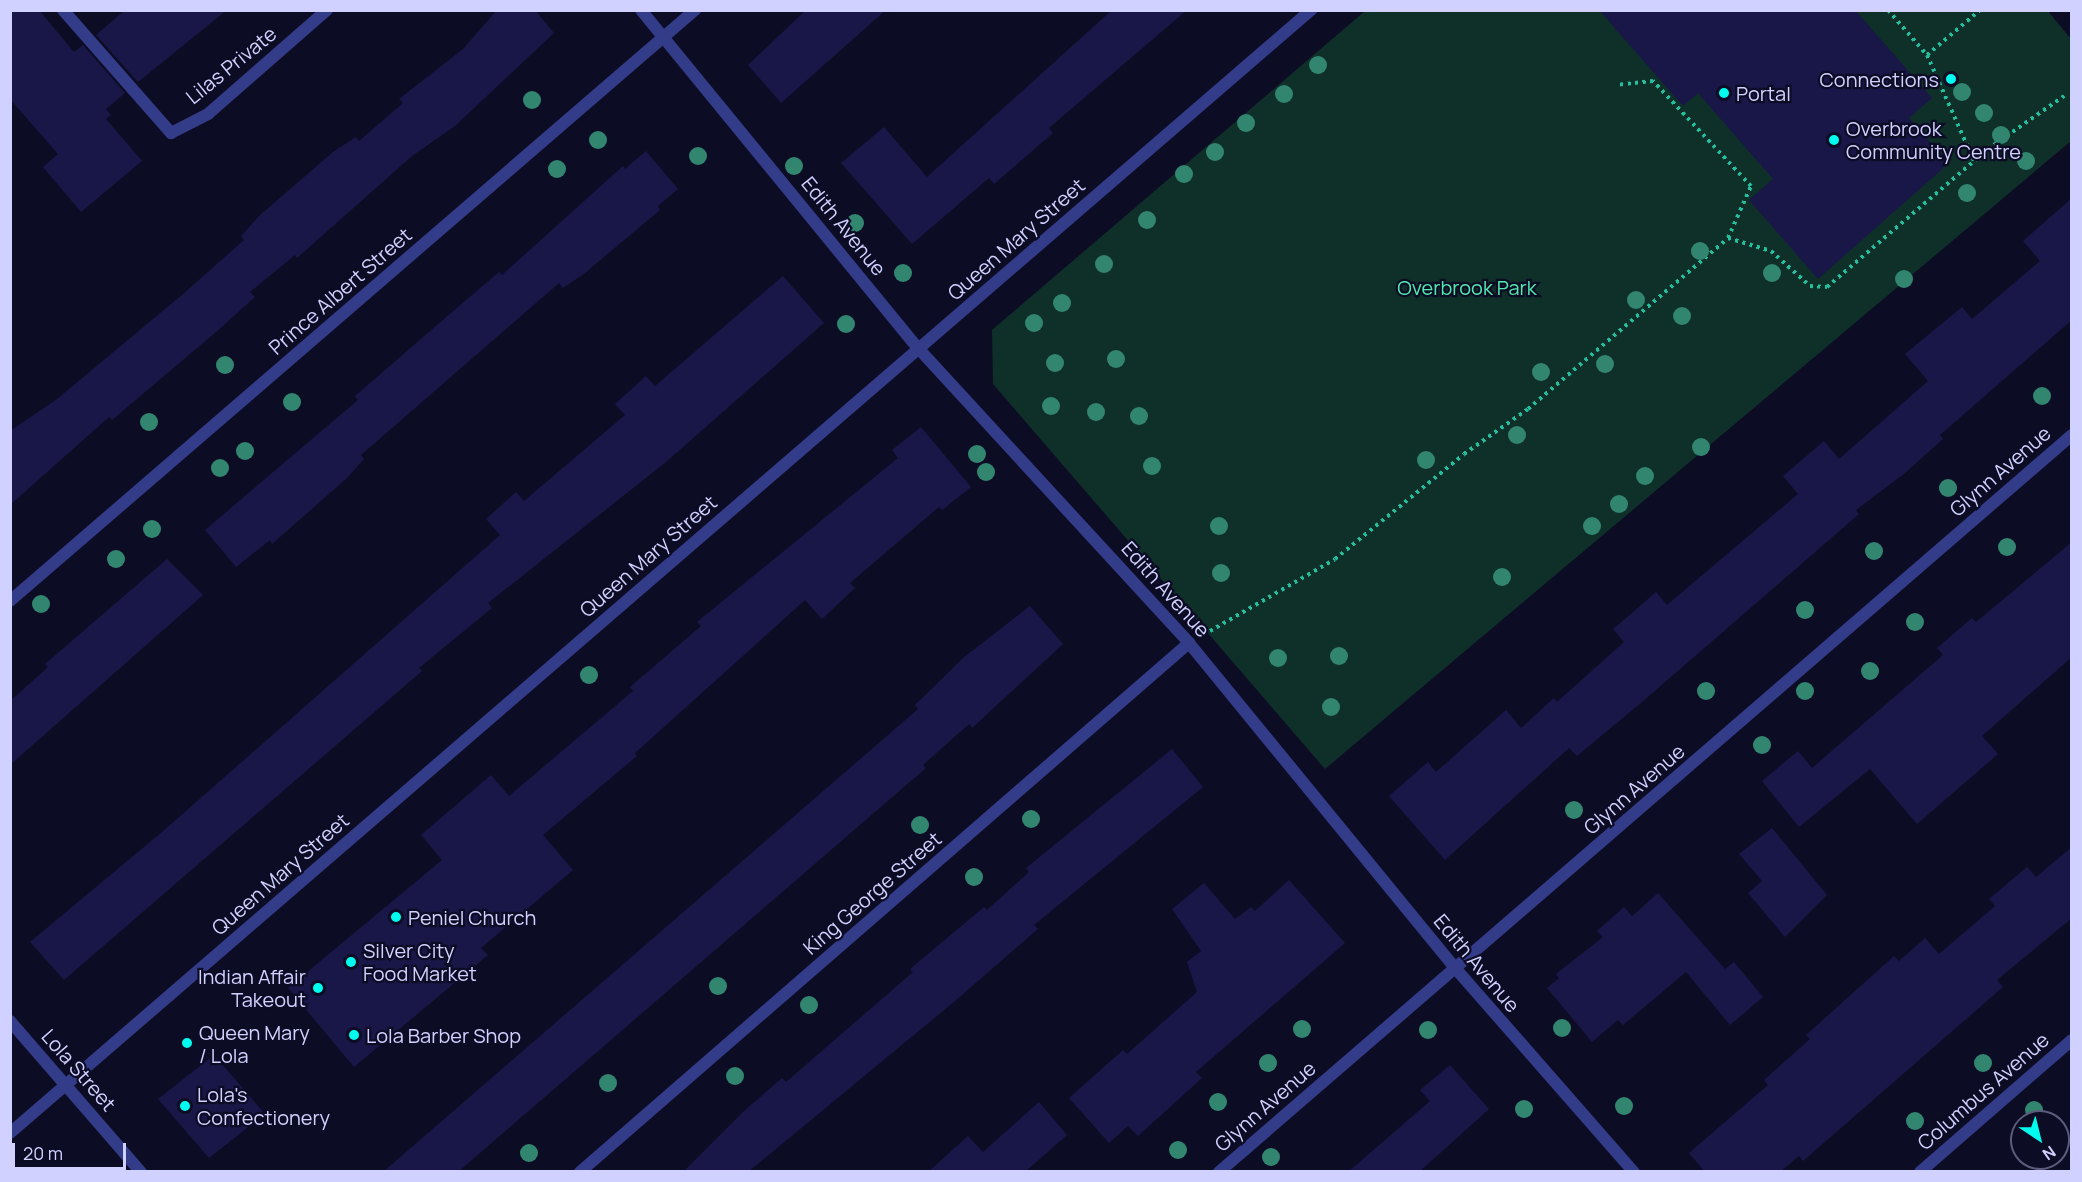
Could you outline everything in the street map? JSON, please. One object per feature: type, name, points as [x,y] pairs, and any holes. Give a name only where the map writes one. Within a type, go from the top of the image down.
[{"type":"street","name":"Lilas Private","points":[[63,10],[171,132],[208,114],[327,10]]},
{"type":"street","name":"Edith Avenue","points":[[641,10],[918,348],[1189,643],[1456,969],[1634,1172]]},
{"type":"street","name":"Prince Albert Street","points":[[10,601],[695,10]]},
{"type":"street","name":"Queen Mary Street","points":[[10,1133],[1311,10]]},
{"type":"street","name":"Glynn Avenue","points":[[1219,1172],[2072,435]]},
{"type":"street","name":"King George Street","points":[[580,1172],[1189,643]]},
{"type":"street","name":"Lola Street","points":[[10,1021],[141,1172]]},
{"type":"street","name":"Columbus Avenue","points":[[1920,1172],[2072,1040]]},
{"type":"path","points":[[1888,10],[1927,55],[1974,161]]},
{"type":"path","points":[[1927,55],[1980,10]]},
{"type":"path","points":[[1189,643],[1335,559],[1464,454],[1528,409],[1728,238],[1751,186],[1653,81],[1616,85]]},
{"type":"path","points":[[1728,238],[1771,251],[1810,286],[1827,287],[1974,161],[2064,96]]},
{"type":"green space","name":"Overbrook Park","points":[[2047,10],[2071,39],[2071,141],[1325,769],[993,384],[992,330],[1365,11]]},
{"type":"building","points":[[10,10],[39,10],[74,52],[83,45],[125,93],[106,109],[111,115],[106,119],[142,161],[81,212],[43,167],[58,154],[10,99]]},
{"type":"building","points":[[125,10],[227,10],[138,82],[96,35]]},
{"type":"building","points":[[497,10],[535,10],[554,33],[455,126],[412,156],[297,258],[295,255],[250,292],[255,297],[216,332],[112,420],[109,417],[10,505],[10,431],[57,399],[183,294],[244,240],[241,236],[260,215],[333,152],[356,137],[359,141],[403,103],[399,99],[463,49]]},
{"type":"building","points":[[806,10],[886,10],[781,103],[748,65]]},
{"type":"building","points":[[1112,10],[1187,10],[1049,128],[1053,133],[994,184],[989,178],[912,244],[841,163],[884,127],[927,177]]},
{"type":"building","name":"Overbrook Community Centre","points":[[1599,10],[1855,10],[1932,98],[1909,118],[1949,163],[1818,279],[1749,200],[1773,179],[1698,93],[1683,106]]},
{"type":"building","points":[[646,151],[678,189],[658,206],[660,210],[585,273],[563,288],[559,283],[361,455],[364,459],[347,478],[272,544],[270,540],[236,567],[205,530],[358,400],[355,396],[459,306],[499,272],[502,275],[623,166],[625,169]]},
{"type":"building","points":[[2072,198],[2072,320],[1940,435],[1943,439],[1905,473],[1856,510],[1859,514],[1642,702],[1577,756],[1569,748],[1445,860],[1389,796],[1428,762],[1436,772],[1506,710],[1521,728],[1554,698],[1557,702],[1624,642],[1613,629],[1656,592],[1667,605],[1798,494],[1783,476],[1824,441],[1839,459],[1928,381],[1905,354],[1962,307],[1972,319],[2040,261],[2023,241]]},
{"type":"building","points":[[783,276],[824,323],[666,462],[488,603],[492,608],[419,668],[422,671],[64,980],[30,942],[162,832],[500,535],[486,519],[516,492],[524,501],[625,415],[615,404],[646,376],[655,386]]},
{"type":"building","points":[[921,427],[971,487],[942,510],[939,507],[850,583],[855,588],[822,619],[805,600],[635,753],[637,756],[543,835],[573,870],[481,948],[488,955],[354,1067],[288,988],[442,860],[421,835],[491,775],[509,796],[633,691],[630,687],[701,626],[697,622],[898,458],[892,450]]},
{"type":"building","points":[[2072,542],[2072,657],[1982,736],[1998,754],[1917,824],[1870,769],[1799,827],[1762,781],[1798,751],[1812,768],[1943,655],[1937,648],[1972,618],[1976,622]]},
{"type":"building","points":[[167,559],[203,595],[10,765],[10,701],[48,667],[45,664]]},
{"type":"building","points":[[1030,606],[1063,644],[972,728],[969,724],[923,765],[926,768],[458,1172],[383,1172],[918,709],[915,705],[963,658]]},
{"type":"building","points":[[1172,749],[1203,787],[1034,925],[1038,929],[955,1001],[748,1172],[683,1172],[744,1111],[782,1078],[786,1082],[913,972],[910,969],[984,907],[987,910],[1029,872],[1026,868]]},
{"type":"building","points":[[1772,828],[1827,895],[1785,937],[1748,893],[1762,881],[1739,854]]},
{"type":"building","points":[[2072,847],[2072,918],[1997,980],[2003,987],[1803,1161],[1799,1156],[1780,1172],[1705,1172],[1689,1153],[1768,1085],[1764,1080],[1810,1039],[1806,1035],[1894,956],[1899,961],[1925,938],[1939,954],[1995,906],[1989,899],[2027,867],[2036,877]]},
{"type":"building","points":[[1289,880],[1345,943],[1196,1072],[1202,1078],[1138,1136],[1128,1126],[1109,1143],[1069,1098],[1123,1050],[1127,1054],[1197,992],[1187,962],[1201,951],[1172,909],[1204,883],[1235,919],[1251,907],[1255,911]]},
{"type":"building","points":[[1658,893],[1725,969],[1734,962],[1763,997],[1730,1025],[1686,972],[1623,1025],[1618,1020],[1592,1042],[1547,988],[1559,978],[1556,974],[1603,937],[1597,931],[1624,907],[1632,916]]},
{"type":"building","points":[[214,1055],[265,1114],[209,1158],[158,1099]]},
{"type":"building","points":[[1450,1065],[1489,1109],[1419,1172],[1348,1172],[1430,1101],[1420,1090]]},
{"type":"building","points":[[1039,1102],[1067,1135],[1025,1172],[928,1172],[968,1136],[983,1152]]},
{"type":"place","name":"Connections","points":[[1951,79]]},
{"type":"place","name":"Portal","points":[[1724,93]]},
{"type":"place","name":"Overbrook Community Centre","points":[[1834,140]]},
{"type":"place","name":"Peniel Church","points":[[396,917]]},
{"type":"place","name":"Silver City Food Market","points":[[351,962]]},
{"type":"place","name":"Indian Affair Takeout","points":[[318,988]]},
{"type":"place","name":"Lola Barber Shop","points":[[354,1035]]},
{"type":"place","name":"Queen Mary / Lola","points":[[187,1043]]},
{"type":"place","name":"Lola's Confectionery","points":[[185,1106]]}]
